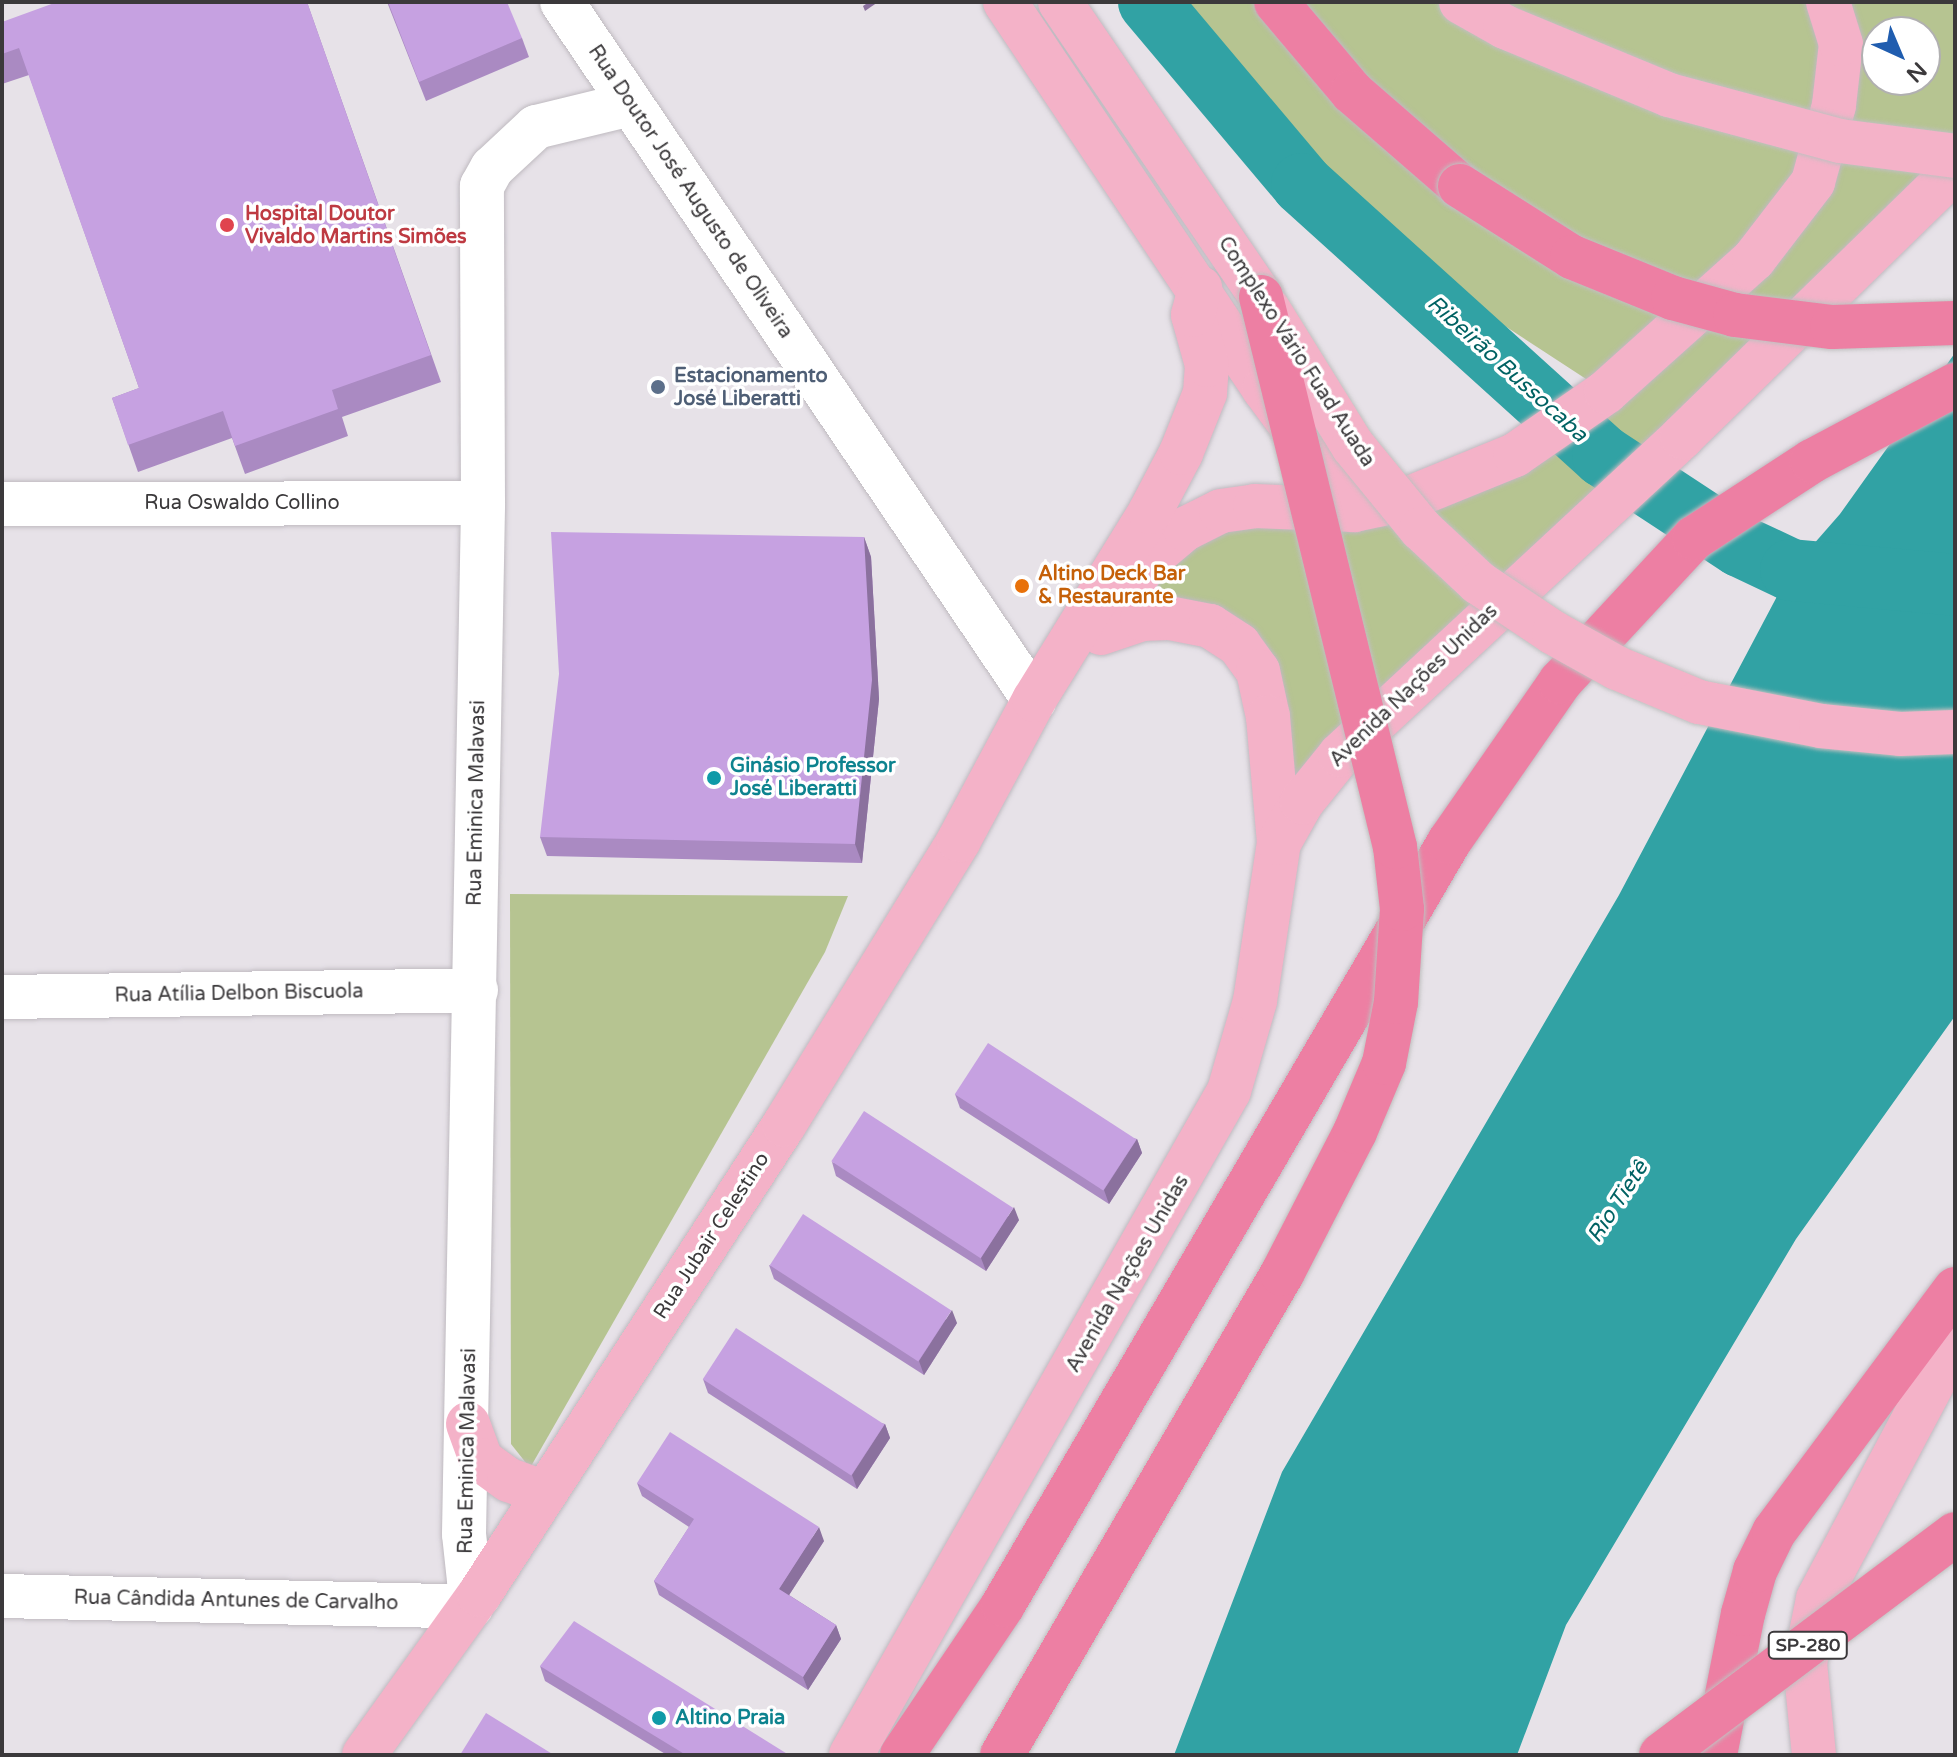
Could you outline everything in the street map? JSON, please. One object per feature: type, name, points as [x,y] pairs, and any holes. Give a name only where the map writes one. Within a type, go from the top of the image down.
[{"type":"highway","points":[[1276,2],[1352,92],[1460,186],[1572,257],[1719,311],[1832,327],[1955,323]]},
{"type":"highway","points":[[1002,1755],[1282,1274],[1384,1063],[1396,1002],[1402,909],[1395,847],[1261,297]]},
{"type":"highway","points":[[902,1755],[1003,1605],[1330,1046],[1511,746],[1646,585],[1694,538],[1741,503],[1955,385]]},
{"type":"highway","points":[[1715,1755],[1743,1614],[1755,1571],[1774,1532],[1955,1289]]},
{"type":"highway","name":"SP-280","points":[[1661,1755],[1955,1534]]},
{"type":"main road","points":[[1005,2],[1200,288],[1264,389],[1354,510]]},
{"type":"main road","name":"Complexo Vário Fuad Auada","points":[[1060,2],[1261,297],[1353,446],[1421,529],[1479,583],[1554,633],[1617,668],[1699,702],[1821,726],[1900,734],[1955,732]]},
{"type":"main road","points":[[1461,2],[1518,33],[1669,95],[1840,141],[1955,156]]},
{"type":"main road","points":[[1034,700],[1063,686],[1147,561],[1185,529],[1221,511],[1255,506],[1354,510],[1407,499],[1515,455],[1606,392],[1754,259],[1813,182],[1834,105],[1841,44],[1828,2]]},
{"type":"main road","name":"Avenida Nações Unidas","points":[[851,1755],[1229,1091],[1253,1014],[1279,843],[1302,802],[1340,755],[1682,437],[1955,171]]},
{"type":"main road","name":"Rua Jubair Celestino","points":[[364,1755],[475,1601],[872,985],[959,840],[1034,700],[1150,512],[1197,416],[1207,365],[1193,315],[1200,288]]},
{"type":"main road","points":[[1101,633],[1142,619],[1169,618],[1210,626],[1239,645],[1258,671],[1268,717],[1279,843]]},
{"type":"main road","points":[[1814,1755],[1805,1663],[1818,1599],[1955,1341]]},
{"type":"main road","points":[[468,1424],[481,1460],[509,1480],[545,1493]]},
{"type":"street","name":"Rua Doutor José Augusto de Oliveira","points":[[562,2],[1034,700]]},
{"type":"street","name":"Rua Eminica Malavasi","points":[[475,1601],[469,1580],[464,1534],[483,503],[482,186],[492,168],[536,127],[630,104]]},
{"type":"street","name":"Rua Oswaldo Collino","points":[[2,504],[483,503]]},
{"type":"street","name":"Rua Atília Delbon Biscuola","points":[[2,997],[476,990]]},
{"type":"street","name":"Rua Cândida Antunes de Carvalho","points":[[2,1596],[475,1601]]},
{"type":"green space","points":[[1172,2],[1955,2],[1955,171],[1302,802],[1258,671],[1142,619],[1185,529],[1354,510],[1606,392],[1404,260],[1211,57]]},
{"type":"green space","points":[[510,894],[848,896],[825,952],[530,1468],[511,1444]]},
{"type":"water","name":"Rio Tietê","points":[[1955,353],[1955,1016],[1796,1239],[1566,1625],[1517,1755],[1174,1755],[1282,1472],[1619,895],[1791,570],[1840,514]]},
{"type":"building","points":[[57,2],[307,2],[431,355],[332,390],[338,409],[235,446],[223,411],[128,445],[112,398],[139,388],[19,48],[2,54],[2,22]]},
{"type":"building","points":[[388,2],[507,2],[522,38],[419,82]]},
{"type":"building","name":"Ginásio Professor José Liberatti","points":[[551,532],[864,537],[872,680],[855,844],[540,837],[559,674]]},
{"type":"building","points":[[988,1043],[1136,1139],[1103,1191],[955,1094]]},
{"type":"building","points":[[864,1111],[1013,1208],[981,1258],[831,1161]]},
{"type":"building","points":[[803,1214],[951,1310],[918,1362],[770,1265]]},
{"type":"building","points":[[736,1328],[884,1424],[851,1476],[703,1379]]},
{"type":"building","points":[[670,1432],[819,1527],[779,1589],[836,1625],[803,1677],[654,1581],[694,1519],[637,1483]]},
{"type":"building","name":"Altino Praia","points":[[574,1621],[789,1755],[686,1755],[540,1666]]},
{"type":"building","points":[[486,1713],[554,1755],[460,1755]]},
{"type":"waterway","name":"Ribeirão Bussocaba","points":[[1149,2],[1302,184],[1603,456],[1740,546],[1791,570],[1955,585]]},
{"type":"place","name":"Hospital Doutor Vivaldo Martins Simões","points":[[227,225]]},
{"type":"place","name":"Estacionamento José Liberatti","points":[[658,387]]},
{"type":"place","name":"Altino Deck Bar & Restaurante","points":[[1022,586]]},
{"type":"place","name":"Ginásio Professor José Liberatti","points":[[714,778]]},
{"type":"place","name":"Altino Praia","points":[[659,1718]]}]
